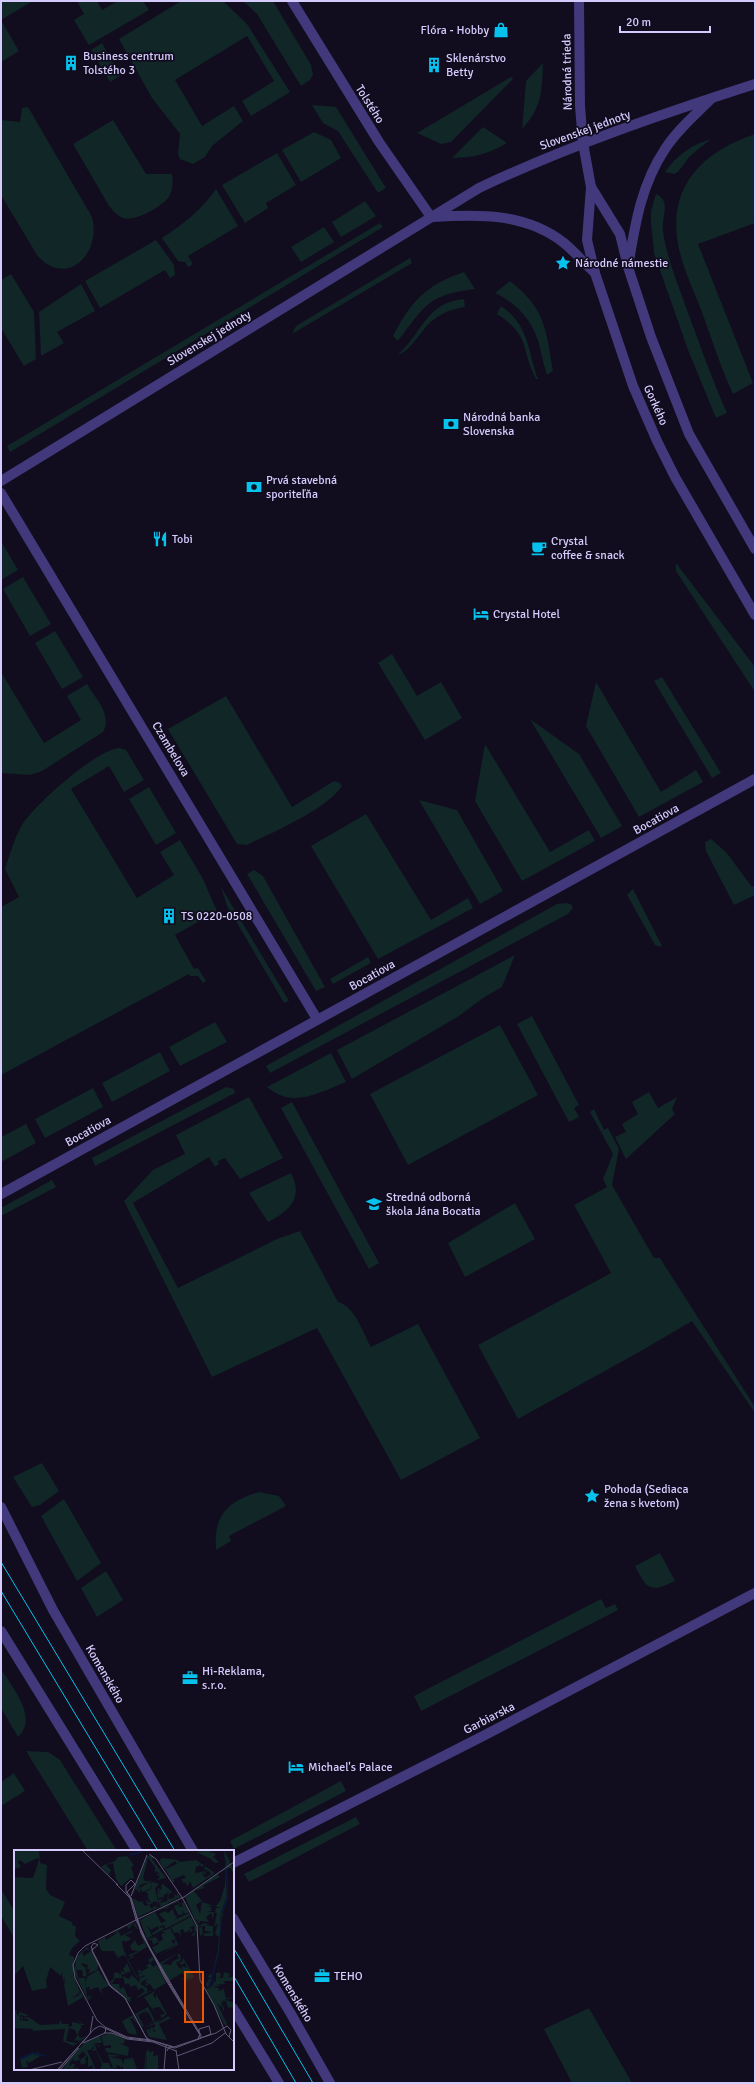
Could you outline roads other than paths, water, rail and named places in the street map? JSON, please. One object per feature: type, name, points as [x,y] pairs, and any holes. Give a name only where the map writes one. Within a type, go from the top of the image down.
[{"type":"street","name":"Tolstého","points":[[292,1],[375,135],[431,217]]},
{"type":"street","name":"Národná trieda","points":[[579,1],[580,106],[583,143]]},
{"type":"street","name":"Slovenskej jednoty","points":[[1,481],[479,188],[528,165],[583,143],[755,84]]},
{"type":"street","points":[[628,267],[642,194],[656,162],[675,135],[712,98]]},
{"type":"street","name":"Gorkého","points":[[583,143],[591,187],[587,240],[595,273],[633,386],[657,441],[675,477],[755,615]]},
{"type":"street","name":"Gorkého","points":[[591,187],[620,234],[628,267],[654,345],[689,434],[755,549]]},
{"type":"street","name":"Slovenskej jednoty","points":[[431,217],[491,215],[529,224],[546,231],[565,244],[595,273]]},
{"type":"street","name":"Czambelova","points":[[1,493],[317,1019]]},
{"type":"street","name":"Bocatiova","points":[[1,1194],[755,779]]},
{"type":"street","name":"Komenského","points":[[1,1507],[53,1610],[192,1850]]},
{"type":"street","name":"Garbiarska","points":[[234,1862],[494,1730],[755,1593]]},
{"type":"street","points":[[1,1632],[136,1850]]},
{"type":"street","name":"Komenského","points":[[234,1920],[291,2014],[330,2083]]},
{"type":"street","points":[[234,2010],[279,2083]]},
{"type":"tram line","points":[[1,1562],[174,1850]]},
{"type":"tram line","points":[[1,1591],[157,1850]]},
{"type":"tram line","points":[[234,1949],[313,2083]]},
{"type":"tram line","points":[[234,1977],[296,2083]]},
{"type":"place","name":"Flóra - Hobby","points":[[501,30]]},
{"type":"place","name":"Business centrum Tolstého 3","points":[[71,63]]},
{"type":"place","name":"Sklenárstvo Betty","points":[[434,65]]},
{"type":"place","name":"Národné námestie","points":[[563,263]]},
{"type":"place","name":"Národná banka Slovenska","points":[[451,424]]},
{"type":"place","name":"Prvá stavebná sporiteľňa","points":[[254,487]]},
{"type":"place","name":"Tobi","points":[[160,539]]},
{"type":"place","name":"Crystal coffee & snack","points":[[539,548]]},
{"type":"place","name":"Crystal Hotel","points":[[481,614]]},
{"type":"place","name":"TS 0220-0508","points":[[169,916]]},
{"type":"place","name":"Stredná odborná škola Jána Bocatia","points":[[374,1204]]},
{"type":"place","name":"Pohoda (Sediaca žena s kvetom)","points":[[592,1496]]},
{"type":"place","name":"Hi-Reklama, s.r.o.","points":[[190,1678]]},
{"type":"place","name":"Michael's Palace","points":[[296,1767]]},
{"type":"place","name":"TEHO","points":[[322,1976]]}]
